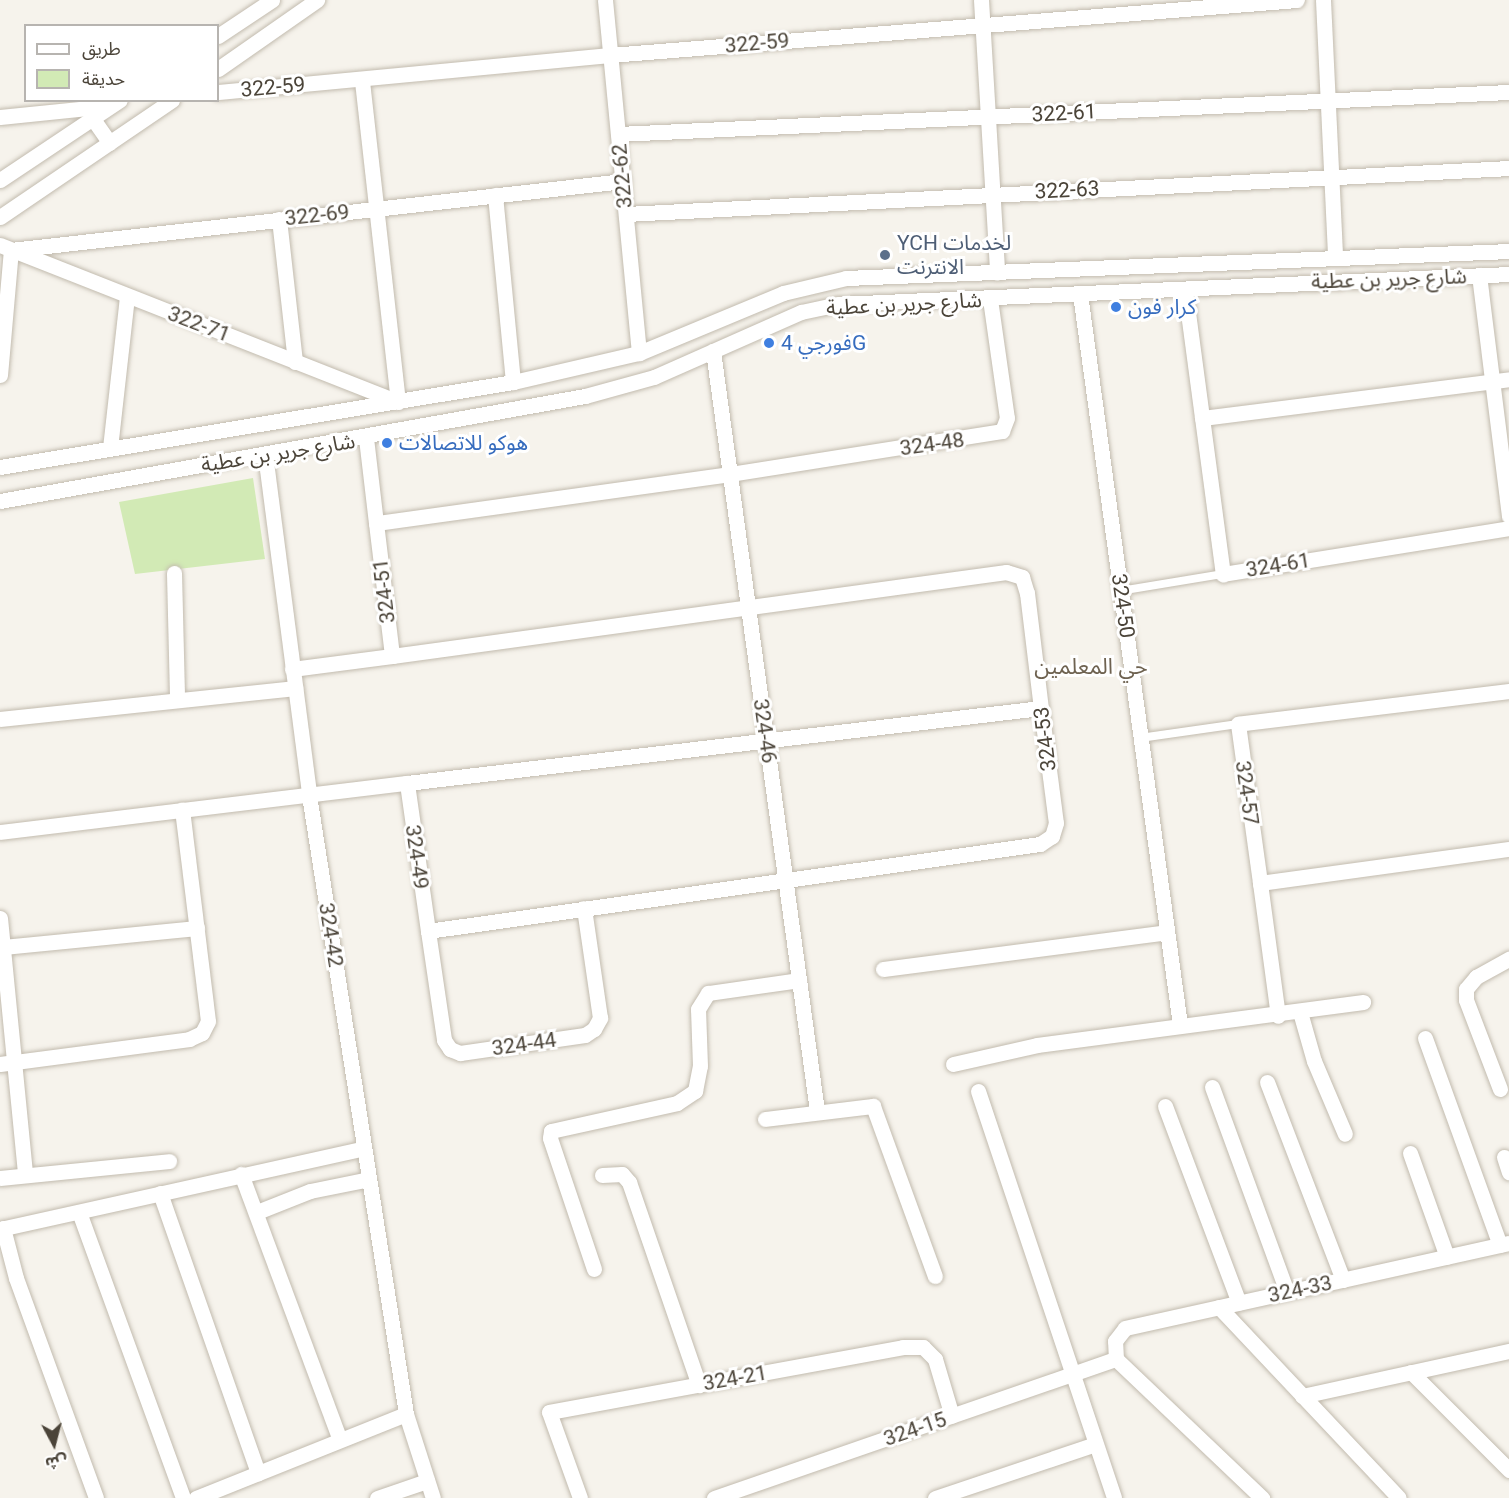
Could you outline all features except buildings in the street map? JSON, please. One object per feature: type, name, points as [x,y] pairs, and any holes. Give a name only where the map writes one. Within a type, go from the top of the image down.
[{"type":"street","points":[[219,35],[272,0]]},
{"type":"street","points":[[219,66],[318,0]]},
{"type":"street","name":"322-62","points":[[605,0],[639,353]]},
{"type":"street","points":[[981,0],[997,273]]},
{"type":"street","name":"322-59","points":[[219,92],[610,55],[1296,0]]},
{"type":"street","points":[[1323,0],[1335,255]]},
{"type":"street","points":[[362,80],[398,402]]},
{"type":"street","name":"322-61","points":[[618,134],[1509,92]]},
{"type":"street","points":[[0,218],[169,102]]},
{"type":"street","points":[[0,117],[116,103]]},
{"type":"street","points":[[0,180],[116,103]]},
{"type":"street","points":[[93,118],[110,143]]},
{"type":"street","name":"322-63","points":[[626,214],[1509,168]]},
{"type":"street","name":"322-69","points":[[5,248],[622,181]]},
{"type":"street","points":[[495,195],[513,382]]},
{"type":"street","points":[[279,219],[295,362]]},
{"type":"street","points":[[0,375],[5,248]]},
{"type":"street","name":"322-71","points":[[5,248],[398,402]]},
{"type":"street","name":"شارع جرير بن عطية","points":[[0,467],[513,382],[639,353],[793,290],[846,278],[1277,260],[1335,255],[1509,250]]},
{"type":"street","points":[[1277,260],[1283,284]]},
{"type":"street","name":"شارع جرير بن عطية","points":[[0,501],[366,438],[585,396],[654,377],[801,312],[839,304],[1509,274]]},
{"type":"street","points":[[1479,275],[1509,516]]},
{"type":"street","points":[[885,276],[885,302]]},
{"type":"street","name":"324-61","points":[[1185,290],[1223,574],[1509,528]]},
{"type":"street","name":"324-50","points":[[1080,294],[1180,1025]]},
{"type":"street","points":[[110,448],[127,296]]},
{"type":"street","name":"324-48","points":[[729,474],[1002,431],[1007,418],[990,299]]},
{"type":"street","name":"324-46","points":[[713,351],[818,1111]]},
{"type":"street","points":[[1202,418],[1509,379]]},
{"type":"street","points":[[465,391],[468,418]]},
{"type":"street","name":"324-51","points":[[366,438],[392,656]]},
{"type":"street","name":"324-42","points":[[265,454],[309,795],[406,1414],[433,1498]]},
{"type":"street","points":[[376,523],[729,474]]},
{"type":"street","name":"324-53","points":[[748,607],[1006,572],[1022,577],[1028,593],[1056,823],[1052,836],[1040,844],[786,882]]},
{"type":"street","points":[[174,573],[177,700]]},
{"type":"street","points":[[292,669],[748,607]]},
{"type":"street","points":[[0,719],[295,688]]},
{"type":"street","points":[[1238,724],[1509,691]]},
{"type":"street","points":[[0,832],[1041,708]]},
{"type":"street","name":"324-57","points":[[1238,724],[1278,1016]]},
{"type":"street","name":"324-49","points":[[407,783],[428,931]]},
{"type":"street","points":[[7,1063],[189,1039],[202,1033],[208,1021],[182,810]]},
{"type":"street","points":[[1260,883],[1509,849]]},
{"type":"street","points":[[428,931],[786,882]]},
{"type":"street","name":"324-44","points":[[428,931],[444,1040],[450,1049],[460,1053],[585,1035],[594,1029],[600,1018],[585,908]]},
{"type":"street","points":[[0,918],[7,1063],[24,1175]]},
{"type":"street","points":[[3,947],[197,928]]},
{"type":"street","points":[[883,969],[1167,932]]},
{"type":"street","points":[[1500,1089],[1466,1000],[1466,990],[1476,977],[1509,959]]},
{"type":"street","points":[[594,1269],[550,1138],[551,1131],[677,1103],[695,1091],[700,1066],[698,1010],[708,993],[800,980]]},
{"type":"street","points":[[953,1064],[1037,1045],[1180,1025],[1278,1016],[1363,1002]]},
{"type":"street","points":[[1300,1012],[1314,1061],[1345,1134]]},
{"type":"street","points":[[1425,1038],[1505,1244]]},
{"type":"street","points":[[1267,1082],[1342,1280]]},
{"type":"street","points":[[1212,1087],[1287,1292]]},
{"type":"street","points":[[978,1091],[1071,1375],[1114,1498]]},
{"type":"street","points":[[765,1119],[873,1106],[935,1276]]},
{"type":"street","points":[[1165,1106],[1239,1303]]},
{"type":"street","points":[[96,1498],[16,1278],[2,1229],[364,1148]]},
{"type":"street","points":[[1410,1153],[1447,1257]]},
{"type":"street","points":[[1504,1157],[1509,1172]]},
{"type":"street","points":[[0,1178],[169,1161]]},
{"type":"street","points":[[241,1174],[339,1438]]},
{"type":"street","points":[[602,1175],[622,1174],[629,1182],[699,1384]]},
{"type":"street","points":[[256,1212],[309,1191],[369,1179]]},
{"type":"street","points":[[160,1193],[258,1473]]},
{"type":"street","points":[[79,1212],[183,1498]]},
{"type":"street","name":"324-33","points":[[1116,1359],[1115,1341],[1125,1328],[1505,1244]]},
{"type":"street","points":[[1219,1307],[1400,1498]]},
{"type":"street","name":"324-21","points":[[580,1498],[549,1412],[903,1347],[922,1347],[935,1359],[952,1416]]},
{"type":"street","points":[[1302,1396],[1509,1351]]},
{"type":"street","points":[[1116,1359],[1262,1498]]},
{"type":"street","name":"324-15","points":[[714,1498],[1116,1359]]},
{"type":"street","points":[[1411,1372],[1509,1470]]},
{"type":"street","points":[[196,1498],[217,1494],[258,1473],[339,1438],[406,1414]]},
{"type":"street","points":[[935,1498],[1095,1444]]},
{"type":"street","points":[[377,1498],[428,1480]]},
{"type":"lane","points":[[1120,591],[1223,574]]},
{"type":"lane","points":[[1140,738],[1238,724]]},
{"type":"green space","points":[[253,478],[265,559],[135,574],[119,502]]},
{"type":"place","name":"YCH لخدمات الانترنت","points":[[885,255]]},
{"type":"place","name":"كرار فون","points":[[1116,307]]},
{"type":"place","name":"فورجي 4G","points":[[769,343]]},
{"type":"place","name":"هوكو للاتصالات","points":[[387,443]]},
{"type":"district","name":"حي المعلمين","points":[[1091,667]]}]
